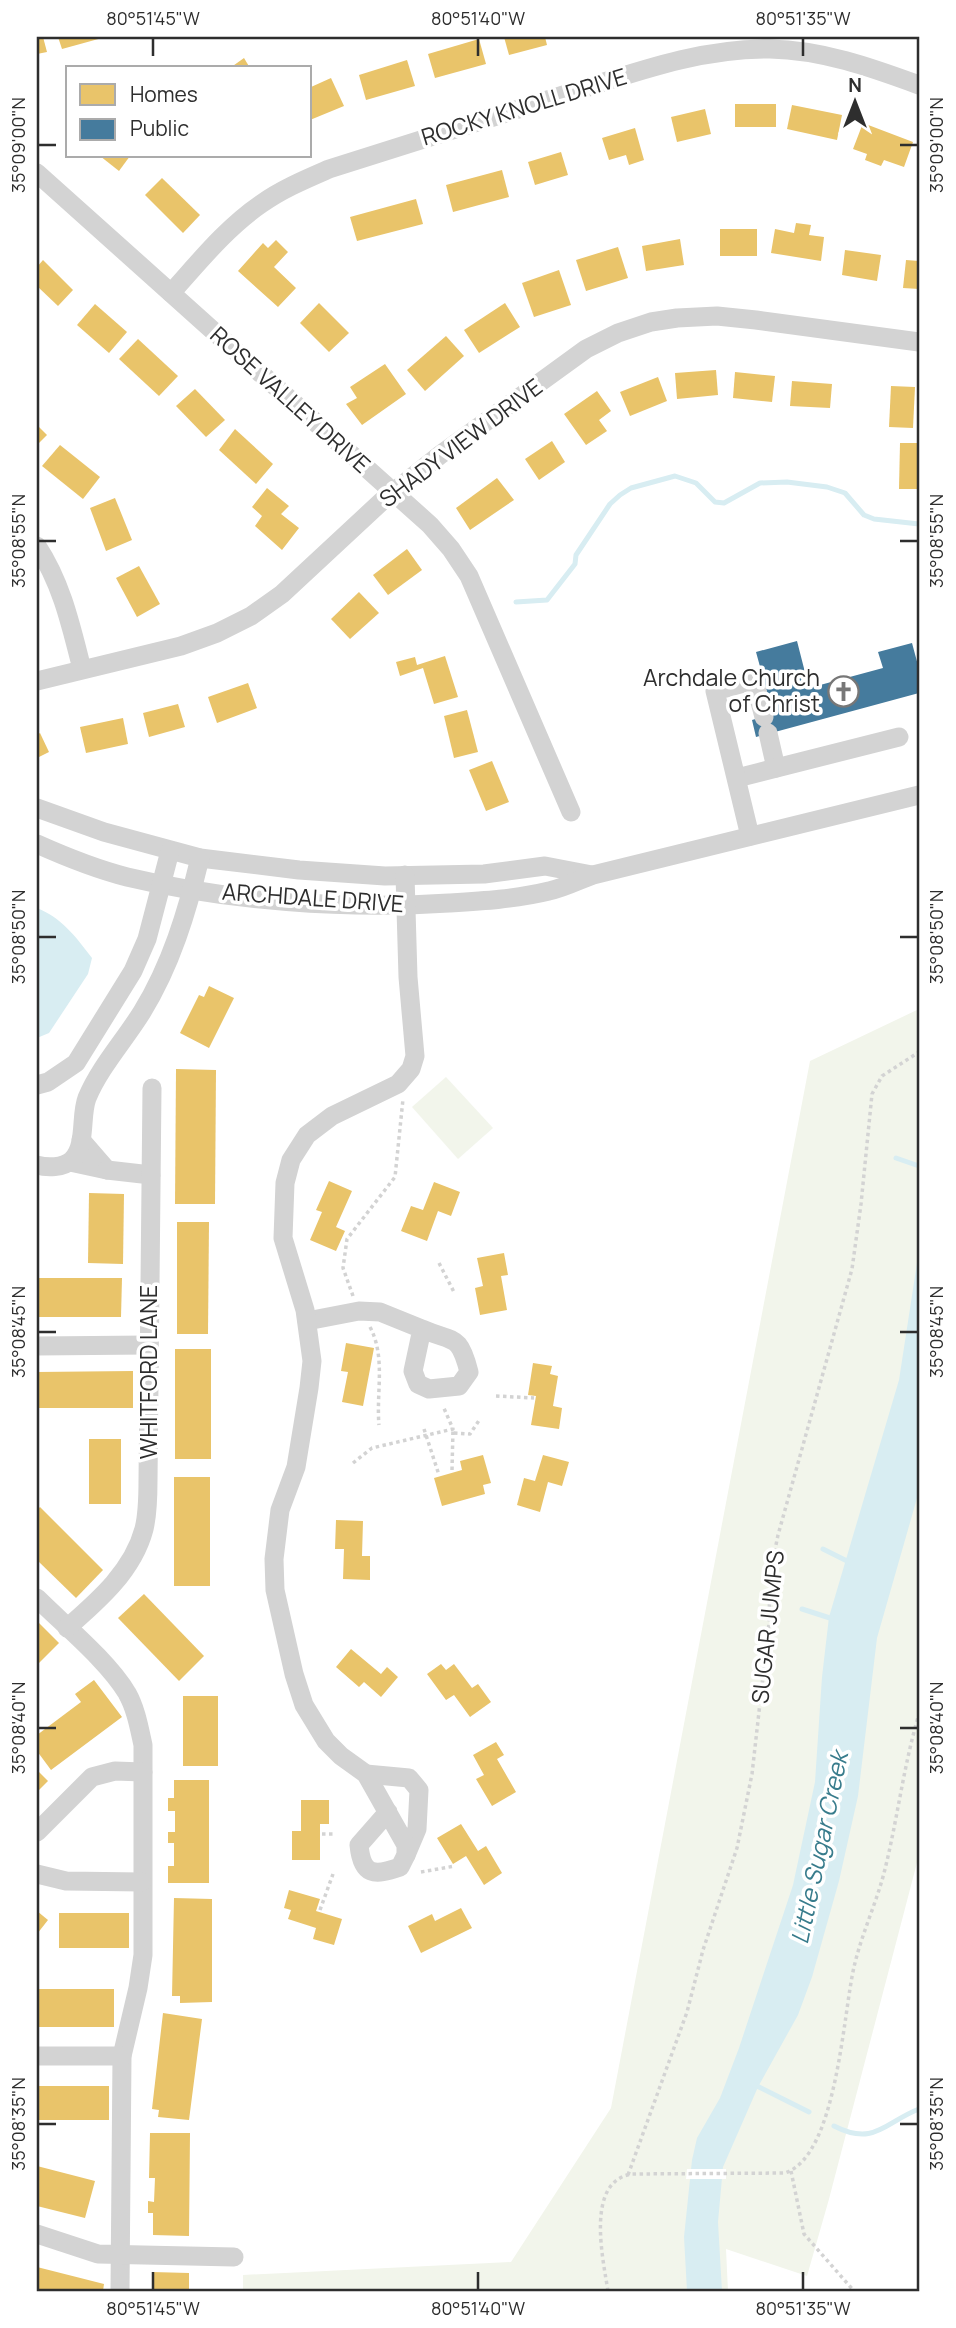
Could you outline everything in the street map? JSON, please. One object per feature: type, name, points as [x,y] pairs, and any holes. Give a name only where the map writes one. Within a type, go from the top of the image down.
[{"type":"street","name":"ROCKY KNOLL DRIVE","points":[[171,293],[220,239],[248,213],[295,183],[330,169],[670,61],[735,43],[814,53],[856,62],[919,85]]},
{"type":"street","name":"ROSE VALLEY DRIVE","points":[[37,173],[430,525],[451,549],[469,576],[571,812]]},
{"type":"street","name":"SHADY VIEW DRIVE","points":[[37,681],[181,646],[217,634],[251,616],[282,594],[393,492],[440,455],[586,349],[618,333],[650,322],[717,316],[919,342]]},
{"type":"street","points":[[37,547],[66,605],[82,669]]},
{"type":"street","points":[[750,836],[715,691],[754,680],[776,768]]},
{"type":"street","points":[[737,778],[899,737]]},
{"type":"street","name":"ARCHDALE DRIVE","points":[[37,844],[73,860],[124,876],[162,884],[260,899],[405,906],[482,901],[550,891],[593,875],[919,795]]},
{"type":"street","name":"ARCHDALE DRIVE","points":[[37,808],[104,832],[200,858],[299,870],[405,875],[484,874],[545,866],[593,875]]},
{"type":"street","points":[[37,1085],[48,1082],[76,1063],[133,971],[147,939],[170,850]]},
{"type":"street","points":[[70,1162],[75,1157],[81,1140],[86,1099],[143,1010],[175,948],[200,858]]},
{"type":"street","points":[[405,875],[408,977],[415,1056],[411,1069],[398,1084],[332,1116],[307,1135],[291,1160],[285,1183],[283,1238],[307,1321],[312,1361],[296,1467],[280,1510],[274,1559],[275,1590],[294,1674],[304,1705],[326,1741],[366,1774],[406,1845],[406,1854]]},
{"type":"street","points":[[118,995],[143,1010]]},
{"type":"street","points":[[37,1074],[57,1076]]},
{"type":"street","name":"WHITFORD LANE","points":[[67,1628],[127,1568],[138,1549],[145,1528],[148,1499],[152,1088]]},
{"type":"street","points":[[81,1140],[107,1170]]},
{"type":"street","points":[[37,1165],[48,1168],[70,1162],[151,1175]]},
{"type":"street","points":[[307,1321],[359,1311],[380,1312],[422,1329]]},
{"type":"street","points":[[37,1346],[148,1345]]},
{"type":"street","points":[[37,1598],[110,1671],[127,1693],[136,1714],[143,1745],[141,1970],[122,2056],[120,2291]]},
{"type":"street","points":[[37,1832],[92,1777],[115,1771],[143,1772]]},
{"type":"street","points":[[366,1774],[409,1778],[419,1790],[418,1829],[400,1867],[381,1874],[369,1871],[361,1861],[359,1845],[387,1812]]},
{"type":"street","points":[[37,1874],[66,1881],[142,1882]]},
{"type":"street","points":[[37,2056],[122,2056]]},
{"type":"street","points":[[37,2234],[79,2249],[119,2256],[234,2257]]},
{"type":"path","name":"SUGAR JUMPS","points":[[628,2175],[682,2025],[703,1950],[737,1848],[752,1774],[769,1623],[770,1575],[778,1535],[852,1269],[872,1094],[882,1076],[919,1052]]},
{"type":"path","points":[[355,1301],[343,1268],[347,1239],[395,1177],[403,1091]]},
{"type":"path","points":[[439,1263],[455,1294]]},
{"type":"path","points":[[368,1322],[377,1344],[380,1362],[379,1425]]},
{"type":"path","points":[[496,1396],[534,1398]]},
{"type":"path","points":[[443,1406],[454,1431],[452,1470]]},
{"type":"path","points":[[353,1463],[372,1448],[454,1431],[470,1434],[480,1419]]},
{"type":"path","points":[[424,1429],[439,1475]]},
{"type":"path","points":[[608,2291],[601,2206],[610,2185],[619,2178],[628,2175],[779,2174],[791,2171],[803,2162],[816,2141],[836,2080],[855,1964],[886,1865],[919,1714]]},
{"type":"path","points":[[322,1834],[334,1834]]},
{"type":"path","points":[[421,1872],[455,1866]]},
{"type":"path","points":[[320,1910],[333,1874]]},
{"type":"path","points":[[791,2171],[804,2234],[853,2291]]},
{"type":"shaded area","points":[[919,1009],[919,1855],[807,2276],[726,2249],[728,2291],[243,2291],[243,2275],[511,2262],[611,2108],[810,1061]]},
{"type":"shaded area","points":[[446,1077],[493,1128],[458,1159],[412,1107]]},
{"type":"water","points":[[37,908],[61,923],[92,958],[88,974],[49,1033],[37,1038]]},
{"type":"water","name":"Little Sugar Creek","points":[[919,1250],[919,1491],[877,1638],[858,1796],[839,1881],[812,1977],[798,2015],[758,2087],[723,2167],[718,2222],[722,2291],[687,2291],[684,2237],[692,2160],[697,2138],[720,2098],[739,2048],[793,1885],[815,1782],[829,1617],[899,1380]]},
{"type":"pier","points":[[687,2169],[726,2169],[726,2179],[686,2179]]},
{"type":"building: Homes","points":[[37,37],[43,37],[47,52],[37,54]]},
{"type":"building: Homes","points":[[58,37],[101,37],[102,38],[62,49]]},
{"type":"building: Homes","points":[[504,37],[545,37],[547,45],[509,55]]},
{"type":"building: Homes","points":[[479,39],[486,64],[435,78],[428,54]]},
{"type":"building: Homes","points":[[244,58],[249,66],[233,66]]},
{"type":"building: Homes","points":[[407,60],[415,86],[366,100],[359,75]]},
{"type":"building: Homes","points":[[331,78],[344,106],[312,119],[312,87]]},
{"type":"building: Homes","points":[[735,104],[776,104],[776,127],[735,127]]},
{"type":"building: Homes","points":[[792,105],[842,115],[837,140],[787,129]]},
{"type":"building: Homes","points":[[705,109],[711,134],[677,142],[671,117]]},
{"type":"building: Homes","points":[[863,123],[913,142],[904,167],[884,160],[881,166],[865,160],[867,154],[853,149]]},
{"type":"building: Homes","points":[[635,128],[644,160],[629,165],[626,155],[609,160],[602,138]]},
{"type":"building: Homes","points":[[561,152],[568,175],[535,185],[528,162]]},
{"type":"building: Homes","points":[[103,158],[129,158],[119,171]]},
{"type":"building: Homes","points":[[502,170],[509,197],[453,212],[446,185]]},
{"type":"building: Homes","points":[[162,178],[200,215],[183,233],[145,195]]},
{"type":"building: Homes","points":[[416,199],[423,224],[357,241],[350,217]]},
{"type":"building: Homes","points":[[796,223],[811,225],[809,235],[824,237],[821,261],[771,253],[775,229],[794,233]]},
{"type":"building: Homes","points":[[720,229],[757,229],[757,256],[720,256]]},
{"type":"building: Homes","points":[[680,239],[684,265],[646,271],[642,246]]},
{"type":"building: Homes","points":[[276,240],[288,252],[274,267],[296,288],[278,307],[238,271],[263,243],[268,248]]},
{"type":"building: Homes","points":[[618,247],[628,278],[586,291],[576,260]]},
{"type":"building: Homes","points":[[845,250],[881,255],[877,281],[842,275]]},
{"type":"building: Homes","points":[[43,260],[73,290],[58,306],[37,286],[37,267]]},
{"type":"building: Homes","points":[[906,260],[919,261],[919,289],[903,288]]},
{"type":"building: Homes","points":[[559,270],[571,305],[534,317],[522,283]]},
{"type":"building: Homes","points":[[319,303],[349,333],[329,352],[300,323]]},
{"type":"building: Homes","points":[[505,303],[520,327],[479,353],[464,330]]},
{"type":"building: Homes","points":[[95,304],[127,332],[109,353],[77,325]]},
{"type":"building: Homes","points":[[446,336],[464,356],[425,391],[407,370]]},
{"type":"building: Homes","points":[[138,339],[178,376],[159,396],[119,359]]},
{"type":"building: Homes","points":[[385,364],[406,394],[362,425],[346,404],[357,398],[350,387]]},
{"type":"building: Homes","points":[[716,370],[718,395],[677,399],[675,373]]},
{"type":"building: Homes","points":[[735,372],[775,376],[772,402],[733,398]]},
{"type":"building: Homes","points":[[658,377],[667,401],[630,416],[620,392]]},
{"type":"building: Homes","points":[[792,381],[832,384],[830,408],[790,406]]},
{"type":"building: Homes","points":[[891,386],[915,387],[913,428],[889,427]]},
{"type":"building: Homes","points":[[195,389],[225,420],[206,437],[176,406]]},
{"type":"building: Homes","points":[[597,391],[611,411],[599,420],[607,431],[586,445],[564,414]]},
{"type":"building: Homes","points":[[37,425],[47,435],[37,445]]},
{"type":"building: Homes","points":[[235,429],[273,464],[256,484],[219,450]]},
{"type":"building: Homes","points":[[552,441],[565,462],[539,480],[525,459]]},
{"type":"building: Homes","points":[[900,443],[919,443],[919,489],[899,489]]},
{"type":"building: Homes","points":[[60,445],[100,477],[83,499],[42,466]]},
{"type":"building: Homes","points":[[497,478],[514,500],[470,530],[456,508]]},
{"type":"building: Homes","points":[[267,488],[289,506],[281,514],[299,528],[282,550],[255,526],[262,516],[252,507]]},
{"type":"building: Homes","points":[[115,498],[132,540],[106,551],[90,508]]},
{"type":"building: Homes","points":[[407,549],[422,570],[388,595],[373,575]]},
{"type":"building: Homes","points":[[139,566],[160,604],[137,617],[116,578]]},
{"type":"building: Homes","points":[[359,592],[379,613],[350,639],[331,619]]},
{"type":"building: Homes","points":[[445,656],[458,697],[434,704],[423,668],[400,676],[396,662],[415,657],[417,665]]},
{"type":"building: Homes","points":[[248,683],[257,708],[217,723],[208,697]]},
{"type":"building: Homes","points":[[178,704],[185,727],[149,737],[143,713]]},
{"type":"building: Homes","points":[[467,710],[478,752],[454,758],[444,716]]},
{"type":"building: Homes","points":[[123,718],[128,744],[86,753],[80,727]]},
{"type":"building: Homes","points":[[40,733],[49,752],[37,758],[37,735]]},
{"type":"building: Homes","points":[[492,761],[509,802],[486,811],[469,770]]},
{"type":"building: Homes","points":[[209,986],[234,998],[209,1048],[180,1033],[199,995],[204,997]]},
{"type":"building: Homes","points":[[176,1069],[216,1070],[215,1204],[175,1204]]},
{"type":"building: Homes","points":[[329,1181],[352,1191],[336,1227],[345,1231],[336,1251],[310,1240],[322,1212],[316,1210]]},
{"type":"building: Homes","points":[[434,1182],[460,1192],[451,1216],[438,1211],[427,1241],[401,1231],[411,1206],[423,1210]]},
{"type":"building: Homes","points":[[89,1193],[124,1194],[123,1264],[88,1263]]},
{"type":"building: Homes","points":[[177,1222],[209,1222],[208,1334],[177,1334]]},
{"type":"building: Homes","points":[[504,1253],[508,1275],[501,1276],[507,1310],[480,1315],[475,1288],[483,1286],[477,1258]]},
{"type":"building: Homes","points":[[37,1278],[122,1278],[121,1317],[37,1317]]},
{"type":"building: Homes","points":[[346,1343],[374,1348],[363,1406],[342,1402],[348,1372],[341,1371]]},
{"type":"building: Homes","points":[[175,1349],[211,1349],[211,1459],[175,1459]]},
{"type":"building: Homes","points":[[533,1363],[552,1366],[550,1374],[558,1376],[553,1406],[562,1408],[559,1429],[531,1425],[536,1396],[528,1395]]},
{"type":"building: Homes","points":[[133,1371],[133,1408],[37,1408],[37,1372]]},
{"type":"building: Homes","points":[[89,1439],[121,1439],[121,1504],[89,1504]]},
{"type":"building: Homes","points":[[483,1455],[491,1483],[483,1485],[485,1494],[442,1506],[434,1478],[462,1470],[460,1461]]},
{"type":"building: Homes","points":[[543,1455],[569,1462],[562,1486],[548,1482],[540,1512],[517,1505],[524,1478],[535,1481]]},
{"type":"building: Homes","points":[[174,1477],[210,1477],[210,1586],[174,1586]]},
{"type":"building: Homes","points":[[40,1507],[103,1570],[76,1598],[37,1560],[37,1510]]},
{"type":"building: Homes","points":[[336,1520],[363,1521],[362,1556],[370,1556],[370,1580],[343,1579],[344,1549],[335,1549]]},
{"type":"building: Homes","points":[[144,1594],[204,1656],[179,1681],[118,1618]]},
{"type":"building: Homes","points":[[37,1621],[59,1643],[37,1665]]},
{"type":"building: Homes","points":[[351,1649],[381,1674],[387,1667],[398,1677],[381,1697],[364,1682],[359,1687],[336,1667]]},
{"type":"building: Homes","points":[[441,1664],[446,1670],[454,1664],[472,1688],[478,1684],[491,1702],[470,1717],[454,1695],[446,1700],[427,1674]]},
{"type":"building: Homes","points":[[94,1680],[122,1717],[51,1770],[37,1751],[37,1735],[81,1702],[75,1694]]},
{"type":"building: Homes","points":[[183,1696],[218,1696],[218,1766],[183,1766]]},
{"type":"building: Homes","points":[[496,1742],[504,1755],[497,1759],[516,1792],[492,1806],[476,1779],[484,1775],[473,1755]]},
{"type":"building: Homes","points":[[37,1770],[48,1781],[37,1792]]},
{"type":"building: Homes","points":[[174,1780],[209,1780],[209,1883],[168,1883],[168,1866],[174,1866],[174,1843],[168,1843],[168,1832],[175,1832],[175,1811],[168,1811],[168,1798],[174,1798]]},
{"type":"building: Homes","points":[[301,1800],[329,1800],[329,1824],[320,1824],[320,1860],[292,1860],[292,1831],[301,1831]]},
{"type":"building: Homes","points":[[461,1824],[478,1851],[486,1846],[502,1873],[484,1885],[466,1856],[453,1864],[437,1838]]},
{"type":"building: Homes","points":[[289,1890],[320,1899],[316,1911],[342,1919],[334,1945],[313,1939],[316,1928],[288,1919],[291,1910],[284,1908]]},
{"type":"building: Homes","points":[[174,1898],[212,1899],[212,2002],[180,2003],[180,1996],[172,1996]]},
{"type":"building: Homes","points":[[461,1908],[472,1928],[421,1953],[408,1926],[432,1914],[435,1921]]},
{"type":"building: Homes","points":[[37,1911],[48,1920],[37,1934]]},
{"type":"building: Homes","points":[[59,1913],[129,1913],[129,1948],[59,1948]]},
{"type":"building: Homes","points":[[37,1989],[114,1989],[114,2027],[37,2027]]},
{"type":"building: Homes","points":[[163,2013],[202,2019],[189,2120],[158,2117],[159,2110],[152,2109]]},
{"type":"building: Homes","points":[[39,2086],[109,2086],[109,2120],[39,2120]]},
{"type":"building: Homes","points":[[150,2133],[190,2133],[189,2236],[153,2235],[153,2213],[148,2213],[148,2201],[154,2202],[155,2178],[149,2178]]},
{"type":"building: Homes","points":[[37,2166],[95,2181],[85,2218],[37,2206]]},
{"type":"building: Homes","points":[[37,2267],[104,2284],[103,2291],[37,2291]]},
{"type":"building: Homes","points":[[152,2272],[189,2273],[189,2291],[152,2291]]},
{"type":"building: Public","name":"Archdale Church of Christ","points":[[797,641],[809,688],[883,668],[878,652],[912,643],[919,669],[919,693],[756,737],[752,720],[773,714],[756,652]]},
{"type":"waterway","points":[[516,602],[547,600],[575,564],[576,555],[610,504],[620,495],[631,488],[675,476],[696,483],[715,502],[724,503],[760,483],[787,482],[827,487],[845,493],[864,515],[874,519],[919,524]]},
{"type":"waterway","points":[[896,1158],[919,1166]]},
{"type":"waterway","points":[[823,1549],[851,1563]]},
{"type":"waterway","points":[[802,1609],[833,1619]]},
{"type":"waterway","points":[[753,2084],[809,2112]]},
{"type":"waterway","points":[[834,2126],[848,2132],[870,2133],[919,2109]]},
{"type":"place","name":"Archdale Church of Christ","points":[[843,691]]}]
